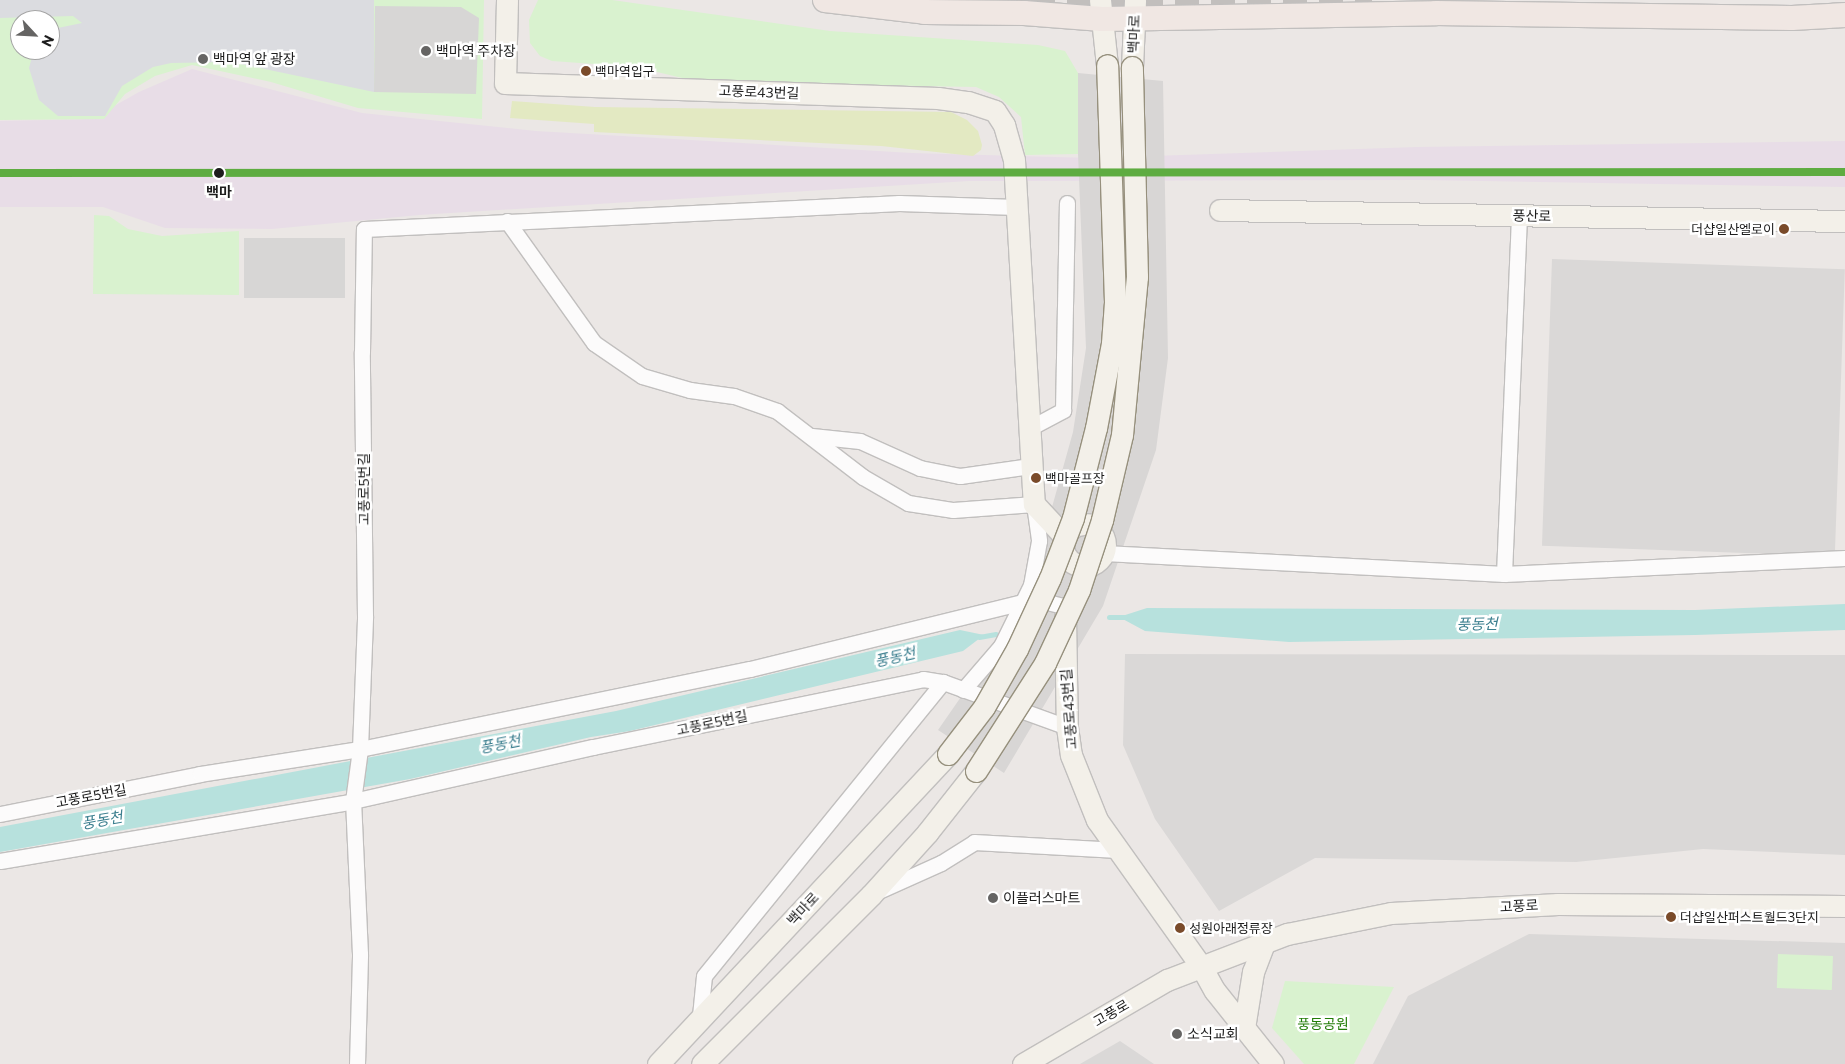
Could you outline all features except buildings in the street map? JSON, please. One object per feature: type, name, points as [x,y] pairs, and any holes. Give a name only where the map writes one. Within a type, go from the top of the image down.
[{"type":"main road","points":[[825,0],[924,12],[1024,13],[1135,9],[1792,18],[1845,15]]},
{"type":"main road","points":[[1440,4],[1845,5]]},
{"type":"street","name":"고풍로43번길","points":[[506,0],[505,84],[938,98],[968,102],[995,112],[1004,126],[1014,160],[1030,466],[1034,504]]},
{"type":"street","name":"백마로","points":[[871,895],[927,833],[976,771],[1045,663],[1079,590],[1102,520],[1122,435],[1137,277],[1132,67],[1135,9]]},
{"type":"street","name":"백마로","points":[[658,1064],[700,1016],[948,754],[989,699],[1018,649],[1046,587],[1073,518],[1096,428],[1112,343],[1115,302],[1107,66],[1101,10]]},
{"type":"street","points":[[507,221],[638,218],[899,203],[1016,207]]},
{"type":"street","points":[[1028,429],[1063,410],[1067,203]]},
{"type":"street","name":"풍산로","points":[[1220,210],[1519,217],[1845,221]]},
{"type":"street","points":[[1504,574],[1519,217]]},
{"type":"street","points":[[507,221],[594,343],[642,376],[690,390],[734,396],[777,411],[863,477],[908,503],[953,510],[1034,504]]},
{"type":"street","name":"고풍로5번길","points":[[359,754],[365,616],[362,352],[364,229],[507,221]]},
{"type":"street","points":[[811,436],[860,441],[920,468],[960,476],[1030,466]]},
{"type":"street","points":[[1034,504],[1064,536],[1065,555],[1082,566],[1094,564],[1104,553],[1105,539],[1096,527],[1082,523],[1075,525],[1064,536]]},
{"type":"street","points":[[963,690],[1002,646],[1032,585],[1039,541],[1034,504]]},
{"type":"street","points":[[1104,553],[1504,574],[1845,558]]},
{"type":"street","name":"고풍로43번길","points":[[1082,566],[1064,606],[1067,727],[1071,755],[1097,820],[1202,968]]},
{"type":"street","name":"고풍로5번길","points":[[0,814],[200,774],[359,754],[750,669],[1023,602],[1045,599],[1064,606]]},
{"type":"street","name":"고풍로5번길","points":[[0,861],[353,798],[913,681],[943,682],[1067,727]]},
{"type":"street","points":[[700,1016],[704,976],[943,682]]},
{"type":"street","points":[[357,1064],[360,954],[353,798],[359,754]]},
{"type":"street","points":[[703,1063],[871,895],[941,864],[974,842],[1118,850]]},
{"type":"street","name":"고풍로","points":[[1023,1064],[1167,980],[1287,934],[1391,913],[1558,904],[1845,906]]},
{"type":"street","points":[[1244,1028],[1252,979],[1264,943]]},
{"type":"street","points":[[1202,968],[1215,991],[1273,1064]]},
{"type":"shaded area","name":"백마역 앞 광장","points":[[0,0],[374,0],[374,92],[231,62],[171,63],[153,67],[122,86],[105,116],[58,116],[39,100],[29,68],[31,60],[60,60],[60,28],[82,23],[73,16],[60,16],[60,10],[10,10],[10,18],[0,18]]},
{"type":"shaded area","name":"백마역 주차장","points":[[375,6],[461,7],[479,18],[476,94],[374,92]]},
{"type":"shaded area","points":[[192,69],[362,113],[536,131],[912,153],[1092,158],[1417,147],[1845,141],[1845,187],[1421,180],[969,181],[419,215],[272,229],[165,228],[103,207],[0,207],[0,121],[91,119],[139,92]]},
{"type":"shaded area","points":[[244,238],[345,238],[345,298],[244,298]]},
{"type":"shaded area","points":[[1552,259],[1845,269],[1835,556],[1542,546]]},
{"type":"shaded area","points":[[1125,654],[1845,655],[1845,855],[1703,849],[1576,862],[1315,858],[1219,911],[1155,819],[1123,745]]},
{"type":"shaded area","points":[[1529,934],[1845,943],[1845,1064],[1373,1064],[1408,996]]},
{"type":"shaded area","points":[[1120,1041],[1154,1064],[1080,1064]]},
{"type":"green space","points":[[0,0],[484,0],[482,119],[358,108],[271,82],[192,65],[155,76],[125,94],[104,119],[0,120]]},
{"type":"green space","points":[[538,0],[612,0],[830,31],[1038,45],[1065,51],[1078,73],[1078,154],[1025,155],[1021,117],[999,97],[976,87],[699,82],[636,67],[552,61],[540,56],[530,43],[529,20]]},
{"type":"green space","points":[[512,101],[595,107],[951,112],[967,120],[978,131],[982,145],[981,150],[973,156],[881,146],[594,132],[594,124],[510,118]]},
{"type":"green space","points":[[94,215],[109,216],[128,229],[162,236],[239,231],[239,295],[93,294]]},
{"type":"green space","points":[[1778,954],[1833,956],[1832,990],[1777,988]]},
{"type":"green space","name":"풍동공원","points":[[1285,981],[1394,987],[1354,1064],[1304,1064],[1272,1028]]},
{"type":"water","points":[[1845,604],[1845,630],[1695,635],[1289,642],[1145,631],[1119,617],[1147,608],[1695,610]]},
{"type":"water","points":[[960,630],[984,635],[963,651],[630,731],[591,737],[410,779],[0,852],[0,827],[616,711]]},
{"type":"pier","points":[[1078,73],[1163,81],[1168,358],[1156,450],[1103,606],[1004,773],[938,730],[997,645],[1042,543],[1073,432],[1086,348],[1078,154]]},
{"type":"waterway","name":"풍동천","points":[[1109,617],[1125,617]]},
{"type":"waterway","name":"풍동천","points":[[979,637],[996,634]]},
{"type":"tunnel","points":[[959,0],[1372,3]]},
{"type":"transit line","points":[[0,173],[1845,172]]},
{"type":"place","name":"백마역 주차장","points":[[426,51]]},
{"type":"place","name":"백마역 앞 광장","points":[[203,59]]},
{"type":"place","name":"백마역입구","points":[[586,71]]},
{"type":"place","name":"백마","points":[[219,173]]},
{"type":"place","name":"더샵일산엘로이","points":[[1784,229]]},
{"type":"place","name":"백마골프장","points":[[1036,478]]},
{"type":"place","name":"이플러스마트","points":[[993,898]]},
{"type":"place","name":"더샵일산퍼스트월드3단지","points":[[1671,917]]},
{"type":"place","name":"성원아래정류장","points":[[1180,928]]},
{"type":"place","name":"소식교회","points":[[1177,1034]]}]
